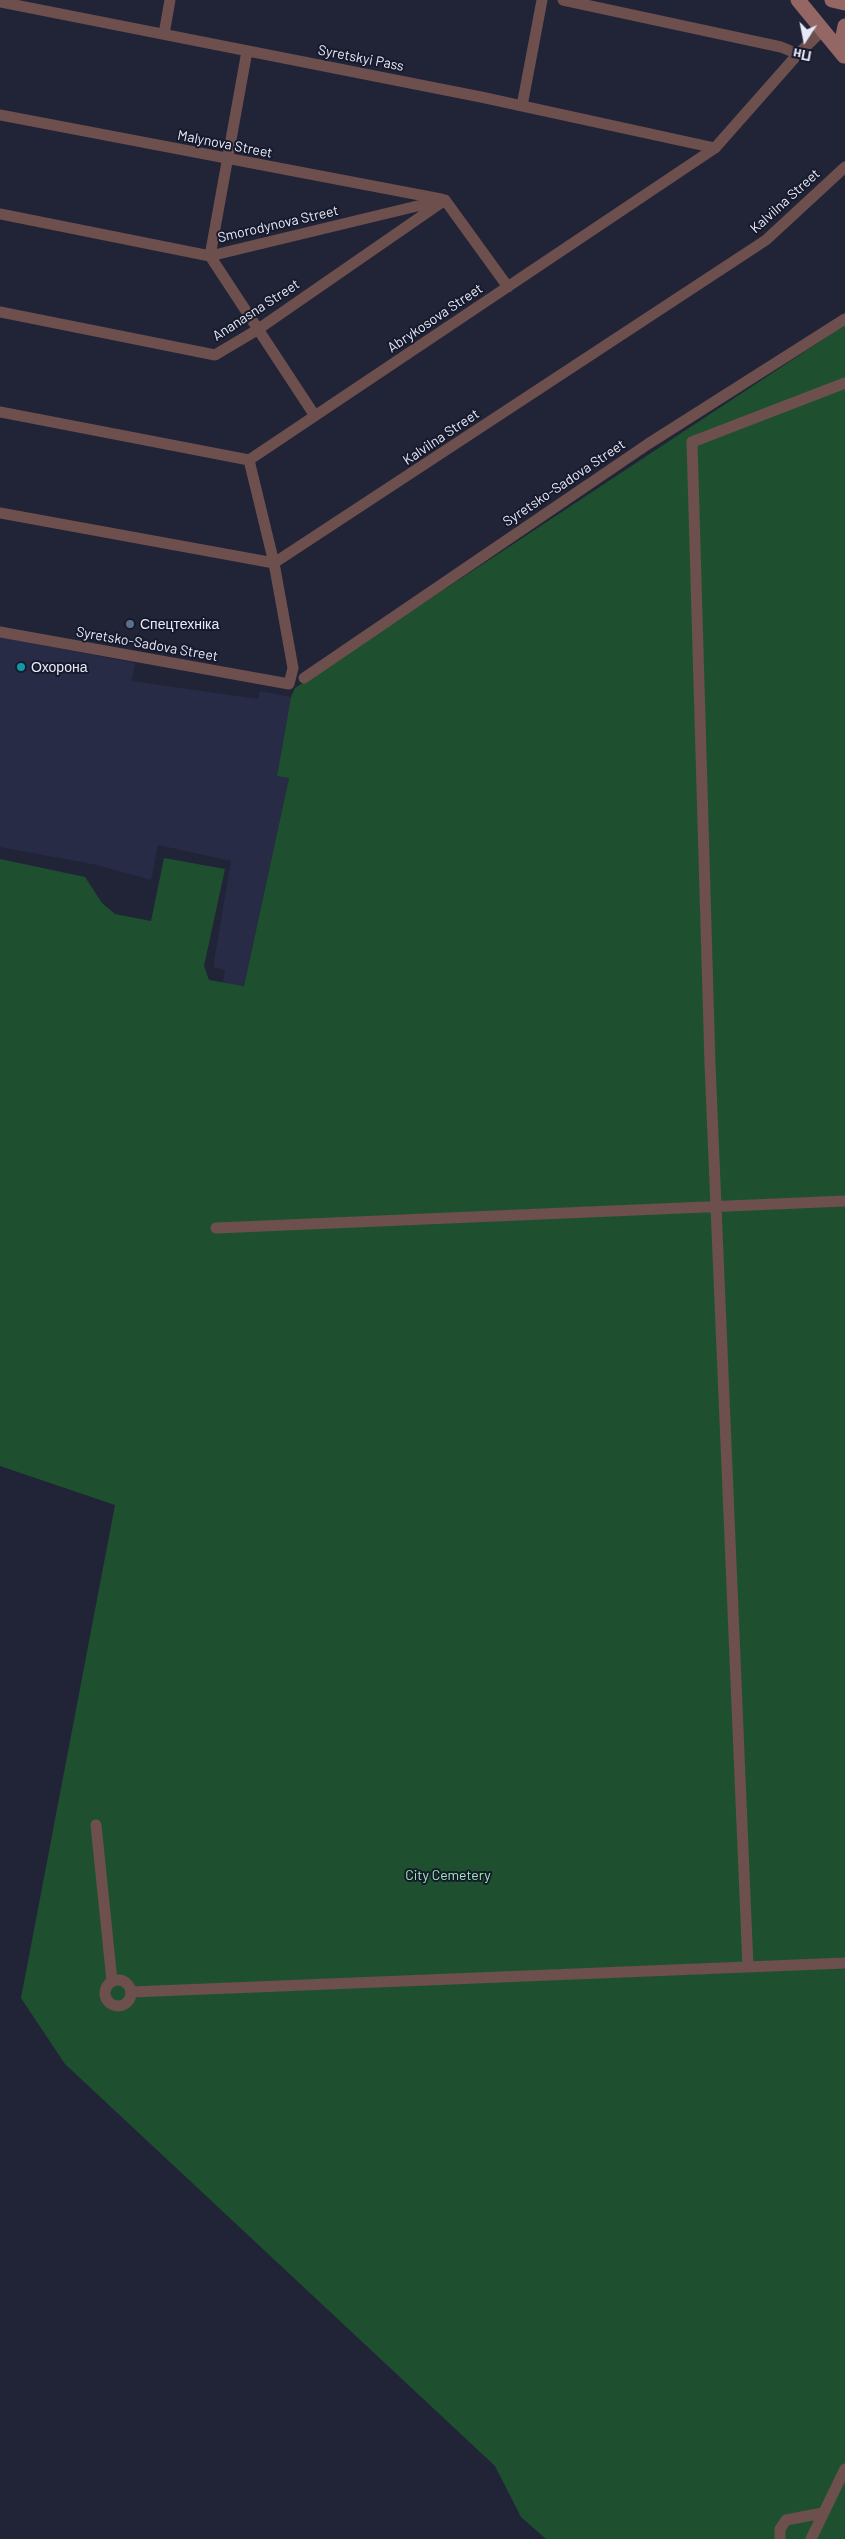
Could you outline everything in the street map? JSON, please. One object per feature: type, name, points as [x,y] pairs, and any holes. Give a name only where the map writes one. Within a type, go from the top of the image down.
[{"type":"main road","points":[[798,0],[844,57]]},
{"type":"main road","points":[[832,0],[845,3]]},
{"type":"main road","points":[[844,57],[842,41],[845,26]]},
{"type":"street","points":[[164,34],[170,0]]},
{"type":"street","points":[[522,106],[542,0]]},
{"type":"street","points":[[563,0],[781,47],[798,54]]},
{"type":"street","name":"Syretskyi Pass","points":[[0,2],[522,106],[715,148]]},
{"type":"street","name":"Abrykosova Street","points":[[249,460],[715,148],[798,54],[823,30]]},
{"type":"street","points":[[248,51],[226,159],[210,256],[315,416]]},
{"type":"street","name":"Malynova Street","points":[[0,115],[445,200]]},
{"type":"street","name":"Kalvilna Street","points":[[274,563],[766,240],[845,167]]},
{"type":"street","points":[[445,200],[508,287]]},
{"type":"street","name":"Smorodynova Street","points":[[0,214],[210,256],[445,200]]},
{"type":"street","name":"Ananasna Street","points":[[0,312],[215,355],[257,330],[445,200]]},
{"type":"street","name":"Syretsko-Sadova Street","points":[[304,678],[648,444],[845,319]]},
{"type":"street","points":[[748,1966],[709,1054],[692,442],[845,383]]},
{"type":"street","points":[[0,412],[249,460],[274,563],[0,513]]},
{"type":"street","name":"Syretsko-Sadova Street","points":[[0,632],[289,684],[293,668],[274,563]]},
{"type":"street","points":[[216,1228],[845,1201]]},
{"type":"street","points":[[96,1825],[112,1981],[105,1991],[107,1999],[114,2005],[126,2004],[132,1992]]},
{"type":"street","points":[[132,1992],[845,1963]]},
{"type":"street","points":[[112,1981],[125,1981],[132,1992]]},
{"type":"street","points":[[811,2539],[845,2469]]},
{"type":"street","points":[[780,2539],[780,2529],[786,2520],[823,2513]]},
{"type":"shaded area","points":[[0,637],[135,663],[132,681],[258,699],[260,691],[291,697],[277,775],[289,778],[244,986],[223,982],[225,970],[213,967],[231,861],[158,845],[151,880],[97,865],[0,847]]},
{"type":"green space","name":"City Cemetery","points":[[845,325],[845,2539],[546,2539],[521,2517],[495,2466],[65,2064],[21,1998],[115,1505],[0,1466],[0,859],[85,877],[102,903],[115,914],[151,921],[164,858],[225,869],[204,966],[209,980],[244,986],[289,778],[277,776],[291,697],[295,688]]},
{"type":"place","name":"Спецтехніка","points":[[130,624]]},
{"type":"place","name":"Охорона","points":[[21,667]]}]
